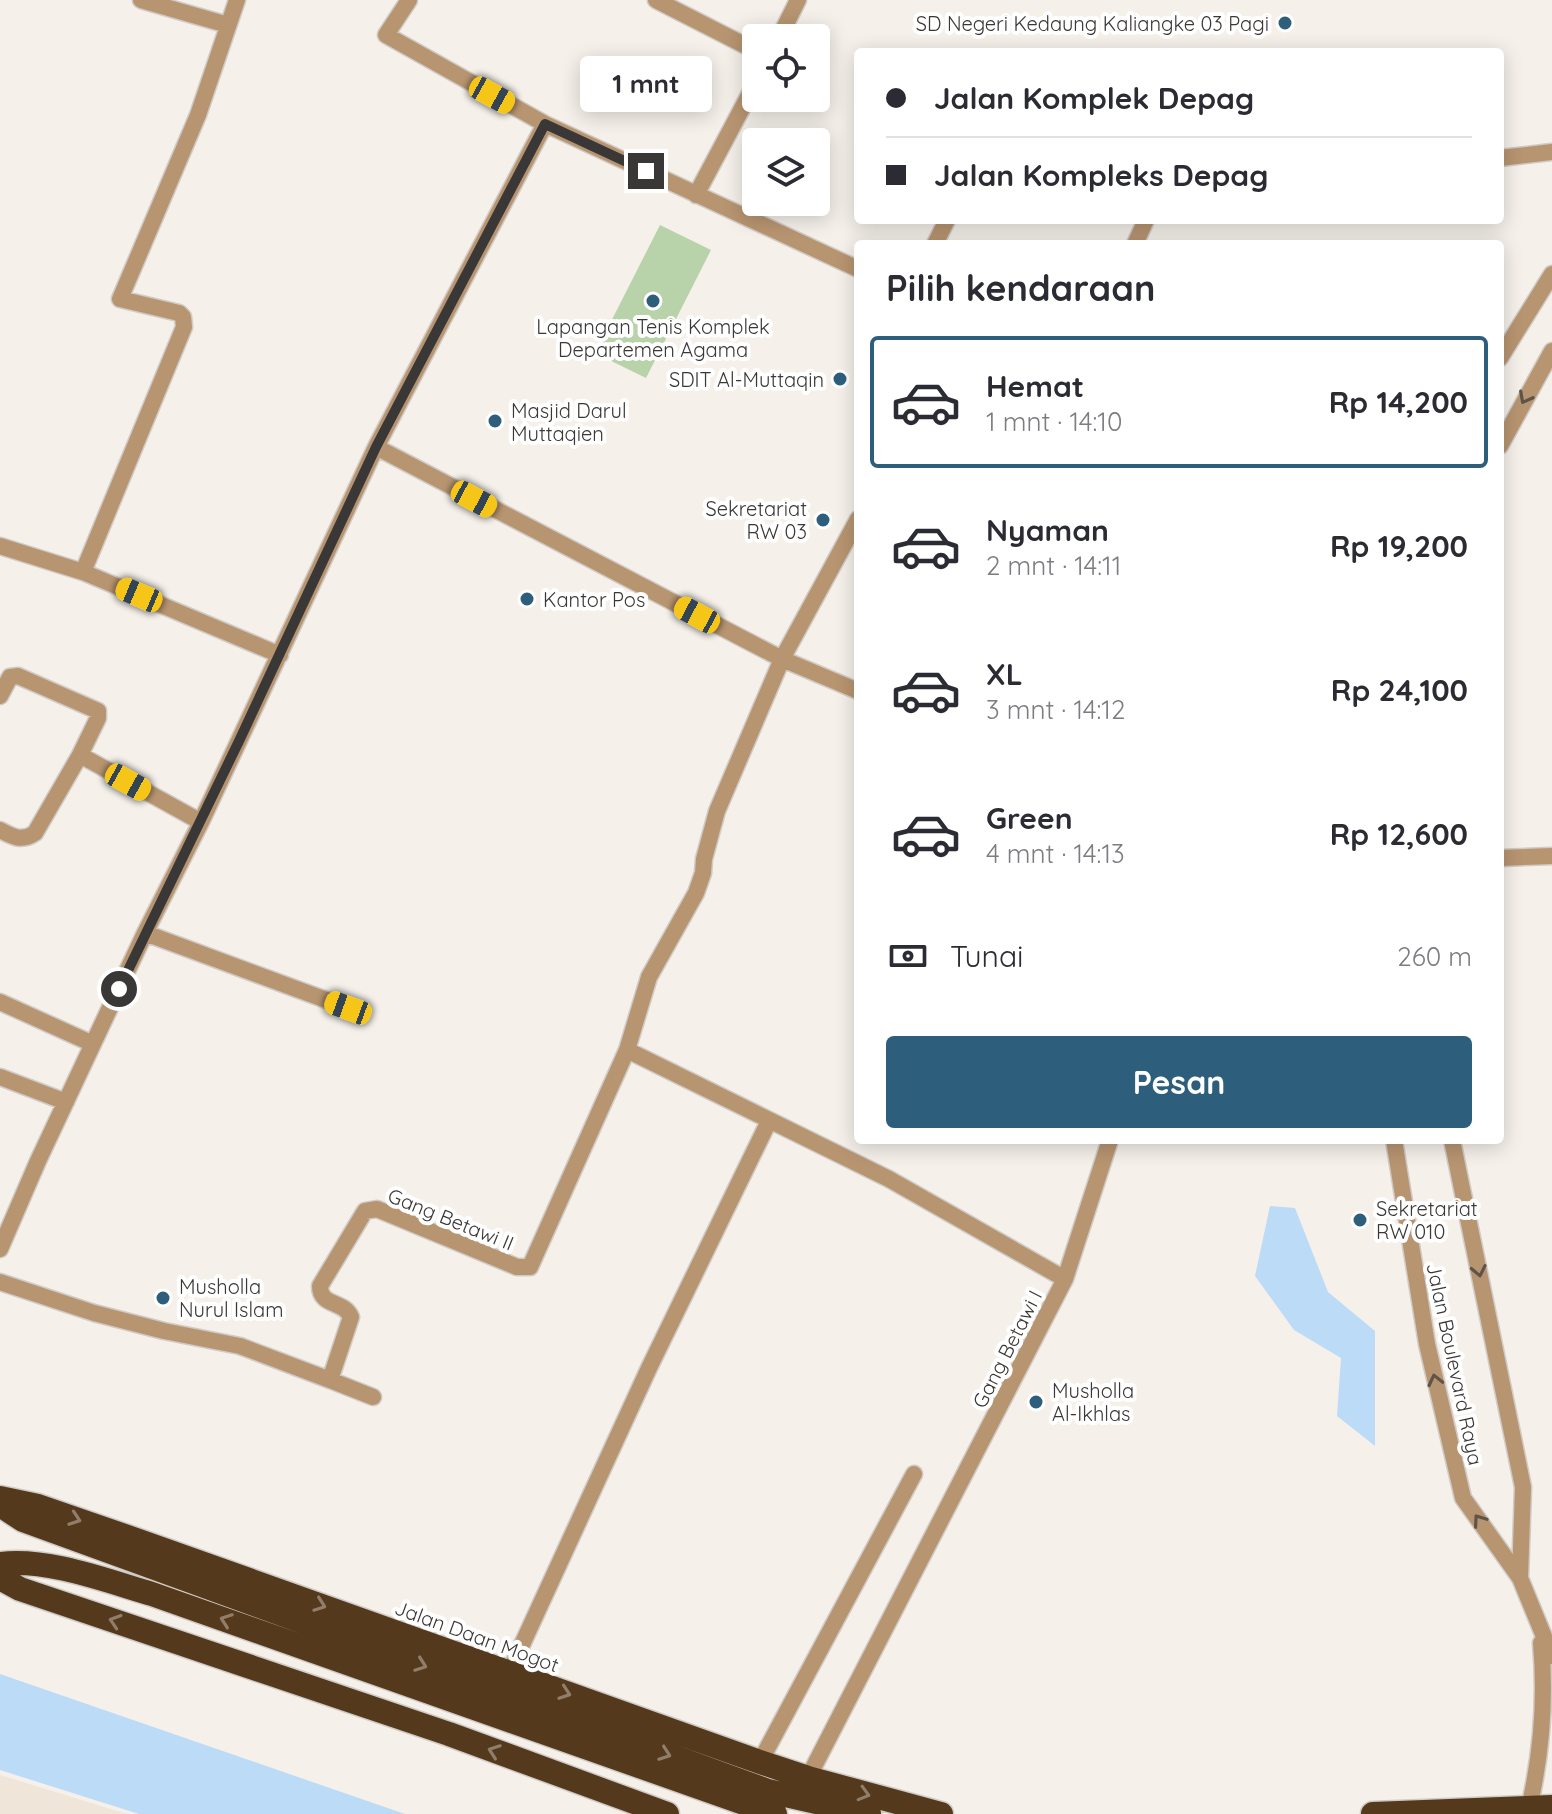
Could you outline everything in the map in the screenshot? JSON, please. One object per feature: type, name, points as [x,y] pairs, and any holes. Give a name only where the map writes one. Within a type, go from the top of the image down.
[{"type":"highway","name":"Jalan Daan Mogot","points":[[0,1498],[53,1511],[760,1762],[941,1814]]},
{"type":"highway","points":[[0,1505],[23,1520],[768,1791],[869,1814]]},
{"type":"highway","points":[[0,1564],[31,1564],[88,1575],[152,1594],[775,1814]]},
{"type":"highway","points":[[0,1578],[20,1589],[449,1734],[667,1814]]},
{"type":"highway","points":[[1373,1814],[1538,1809]]},
{"type":"street","points":[[141,0],[228,25]]},
{"type":"street","points":[[83,572],[184,327],[183,317],[179,313],[120,299],[198,115],[237,0]]},
{"type":"street","points":[[409,0],[386,35],[545,124],[854,267]]},
{"type":"street","points":[[656,0],[742,44]]},
{"type":"street","points":[[786,24],[798,0]]},
{"type":"street","points":[[696,195],[742,108]]},
{"type":"street","points":[[0,1249],[145,933],[201,822],[376,447],[545,124]]},
{"type":"street","points":[[1504,158],[1552,152]]},
{"type":"street","points":[[1504,352],[1552,274]]},
{"type":"street","points":[[1504,439],[1552,351]]},
{"type":"street","points":[[376,447],[782,659],[854,689]]},
{"type":"street","points":[[634,1052],[649,977],[696,893],[717,811],[782,659],[854,526]]},
{"type":"street","points":[[0,546],[83,572],[280,655]]},
{"type":"street","points":[[0,696],[10,677],[18,676],[98,711],[99,716],[35,833],[27,839],[19,839],[0,830]]},
{"type":"street","points":[[80,755],[201,822]]},
{"type":"street","points":[[1504,858],[1552,856]]},
{"type":"street","points":[[145,933],[348,1008]]},
{"type":"street","points":[[0,1002],[93,1044]]},
{"type":"street","name":"Gang Betawi I","points":[[634,1052],[889,1179],[1065,1279],[808,1778]]},
{"type":"street","name":"Gang Betawi II","points":[[330,1380],[351,1317],[345,1306],[324,1299],[320,1286],[365,1211],[377,1209],[517,1267],[530,1267],[634,1052]]},
{"type":"street","points":[[0,1077],[66,1102]]},
{"type":"street","points":[[509,1673],[649,1368],[769,1121]]},
{"type":"street","points":[[1065,1279],[1109,1144]]},
{"type":"street","name":"Jalan Boulevard Raya","points":[[1395,1144],[1427,1344],[1463,1498],[1520,1578],[1552,1656]]},
{"type":"street","name":"Jalan Boulevard Raya","points":[[1453,1144],[1523,1487],[1520,1578]]},
{"type":"street","points":[[0,1282],[108,1317],[240,1346],[373,1397]]},
{"type":"street","points":[[760,1762],[914,1474]]},
{"type":"street","name":"Jalan Boulevard Raya","points":[[1538,1809],[1546,1689],[1540,1631]]},
{"type":"shaded area","points":[[0,1775],[127,1814],[0,1814]]},
{"type":"green space","name":"Lapangan Tenis Komplek Departemen Agama","points":[[660,225],[711,250],[646,378],[595,353]]},
{"type":"water","points":[[1270,1206],[1295,1208],[1328,1292],[1375,1331],[1375,1446],[1337,1416],[1341,1358],[1294,1330],[1255,1276]]},
{"type":"water","points":[[0,1674],[405,1814],[139,1814],[0,1770]]},
{"type":"place","name":"SD Negeri Kedaung Kaliangke 03 Pagi","points":[[1285,23]]},
{"type":"place","name":"Lapangan Tenis Komplek Departemen Agama","points":[[653,301]]},
{"type":"place","name":"SDIT Al-Muttaqin","points":[[840,379]]},
{"type":"place","name":"Masjid Darul Muttaqien","points":[[495,421]]},
{"type":"place","name":"Sekretariat RW 03","points":[[823,520]]},
{"type":"place","name":"Kantor Pos","points":[[527,599]]},
{"type":"place","name":"Sekretariat RW 010","points":[[1360,1220]]},
{"type":"place","name":"Musholla Nurul Islam","points":[[163,1298]]},
{"type":"place","name":"Musholla Al-Ikhlas","points":[[1036,1402]]},
{"type":"route","points":[[119,989],[376,447],[545,124],[646,171]]}]
